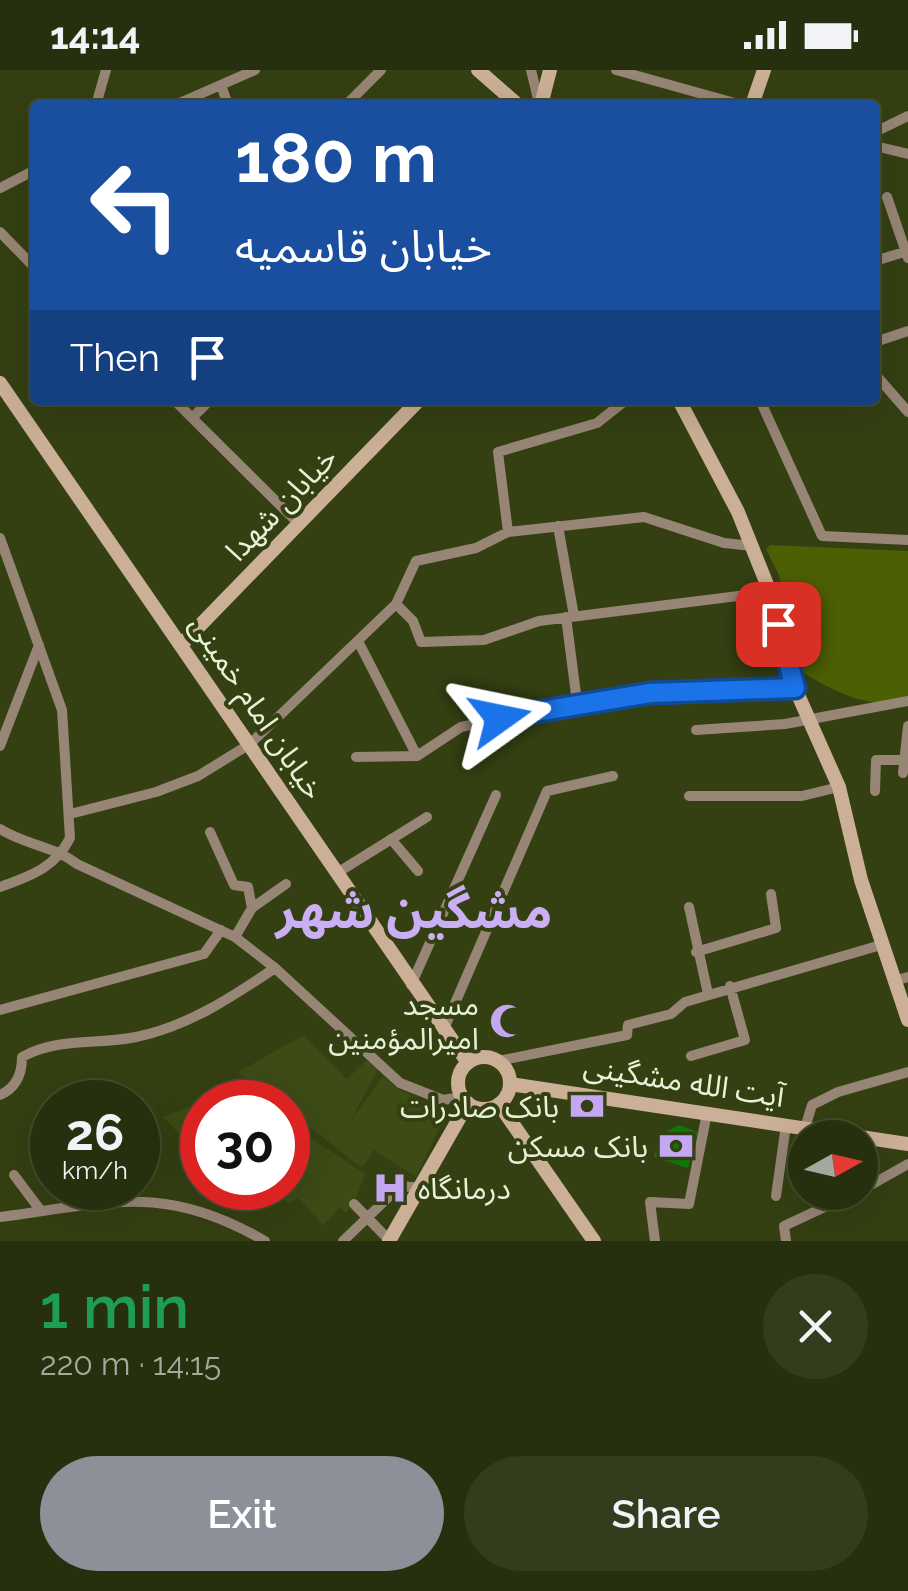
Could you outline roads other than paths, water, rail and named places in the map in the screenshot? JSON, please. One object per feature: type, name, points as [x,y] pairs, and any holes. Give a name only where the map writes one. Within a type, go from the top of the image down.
[{"type":"main road","points":[[478,70],[512,100]]},
{"type":"main road","points":[[541,100],[550,70]]},
{"type":"main road","points":[[754,100],[764,70]]},
{"type":"main road","name":"خیابان امام خمینی","points":[[0,383],[468,1063]]},
{"type":"main road","name":"خیابان شهدا","points":[[181,645],[414,405]]},
{"type":"main road","points":[[682,405],[752,546],[770,592],[795,688],[839,787],[880,945],[900,979],[908,1020]]},
{"type":"main road","points":[[389,1240],[423,1188],[465,1100],[459,1078],[468,1063],[484,1057],[506,1068],[510,1084],[500,1104],[482,1109],[465,1100]]},
{"type":"main road","name":"آیت الله مشگینی","points":[[510,1084],[786,1126]]},
{"type":"main road","points":[[500,1104],[594,1241]]},
{"type":"main road","name":"آیت الله مشگینی","points":[[878,1139],[908,1144]]},
{"type":"street","points":[[97,100],[106,70]]},
{"type":"street","points":[[187,100],[254,70]]},
{"type":"street","points":[[351,100],[381,70]]},
{"type":"street","points":[[531,70],[539,100]]},
{"type":"street","points":[[616,70],[724,100]]},
{"type":"street","points":[[221,85],[226,100]]},
{"type":"street","points":[[880,130],[908,116]]},
{"type":"street","points":[[880,147],[908,154]]},
{"type":"street","points":[[0,188],[30,173]]},
{"type":"street","points":[[880,261],[906,255],[887,197]]},
{"type":"street","points":[[0,232],[30,263]]},
{"type":"street","points":[[880,340],[908,331]]},
{"type":"street","points":[[880,380],[908,412]]},
{"type":"street","points":[[179,405],[300,524]]},
{"type":"street","points":[[192,417],[205,405]]},
{"type":"street","points":[[508,532],[498,452],[597,423],[620,405]]},
{"type":"street","points":[[762,405],[822,536],[908,540]]},
{"type":"street","points":[[70,814],[198,776],[250,744],[359,644],[396,604],[416,561],[476,548],[508,532],[644,517],[724,543],[752,546]]},
{"type":"street","points":[[558,526],[577,702]]},
{"type":"street","points":[[0,538],[62,710],[70,814],[70,838],[62,853],[42,871],[0,887]]},
{"type":"street","points":[[396,604],[413,621],[421,642],[484,640],[570,616],[770,592]]},
{"type":"street","points":[[359,644],[418,756]]},
{"type":"street","points":[[0,746],[39,645]]},
{"type":"street","points":[[356,757],[418,756],[461,727],[577,702],[650,693],[795,688]]},
{"type":"street","points":[[696,730],[784,724],[808,716],[908,701]]},
{"type":"street","points":[[903,773],[908,726]]},
{"type":"street","points":[[875,791],[876,760],[904,760]]},
{"type":"street","points":[[443,1031],[547,791],[613,776]]},
{"type":"street","points":[[689,796],[802,796],[839,787]]},
{"type":"street","points":[[412,986],[496,796]]},
{"type":"street","points":[[336,873],[427,817]]},
{"type":"street","points":[[0,829],[17,840],[62,853],[77,864],[235,937],[276,968],[400,1083],[444,1100],[465,1100]]},
{"type":"street","points":[[210,832],[234,885],[248,887],[252,908]]},
{"type":"street","points":[[391,839],[418,871]]},
{"type":"street","points":[[0,841],[17,840]]},
{"type":"street","points":[[235,937],[252,908],[286,884]]},
{"type":"street","points":[[696,952],[776,928],[771,894]]},
{"type":"street","points":[[689,907],[708,994]]},
{"type":"street","points":[[0,1010],[204,954],[222,930]]},
{"type":"street","points":[[498,1061],[627,1034],[628,1025],[671,1014],[685,1002],[730,986],[880,945]]},
{"type":"street","points":[[0,1095],[10,1091],[22,1071],[22,1057],[41,1046],[132,1038],[167,1029],[220,1005],[276,968]]},
{"type":"street","points":[[691,1056],[744,1040],[730,986]]},
{"type":"street","points":[[808,1120],[812,1106],[838,1092],[908,1072]]},
{"type":"street","points":[[655,1241],[650,1202],[689,1204],[708,1113]]},
{"type":"street","points":[[776,1196],[786,1126]]},
{"type":"street","points":[[878,1181],[908,1164]]},
{"type":"street","points":[[14,1174],[41,1211]]},
{"type":"street","points":[[343,1241],[400,1186],[423,1188]]},
{"type":"street","points":[[0,1216],[108,1201],[158,1200],[205,1213],[265,1241]]},
{"type":"street","points":[[354,1204],[389,1240]]},
{"type":"street","points":[[786,1241],[784,1226],[819,1210]]},
{"type":"place","name":"مسجد امیرالمؤمنین","points":[[507,1021]]},
{"type":"place","name":"بانک صادرات","points":[[587,1106]]},
{"type":"place","name":"بانک مسکن","points":[[676,1146]]},
{"type":"place","name":"درمانگاه","points":[[390,1188]]},
{"type":"district","name":"مشگین شهر","points":[[414,910]]}]
